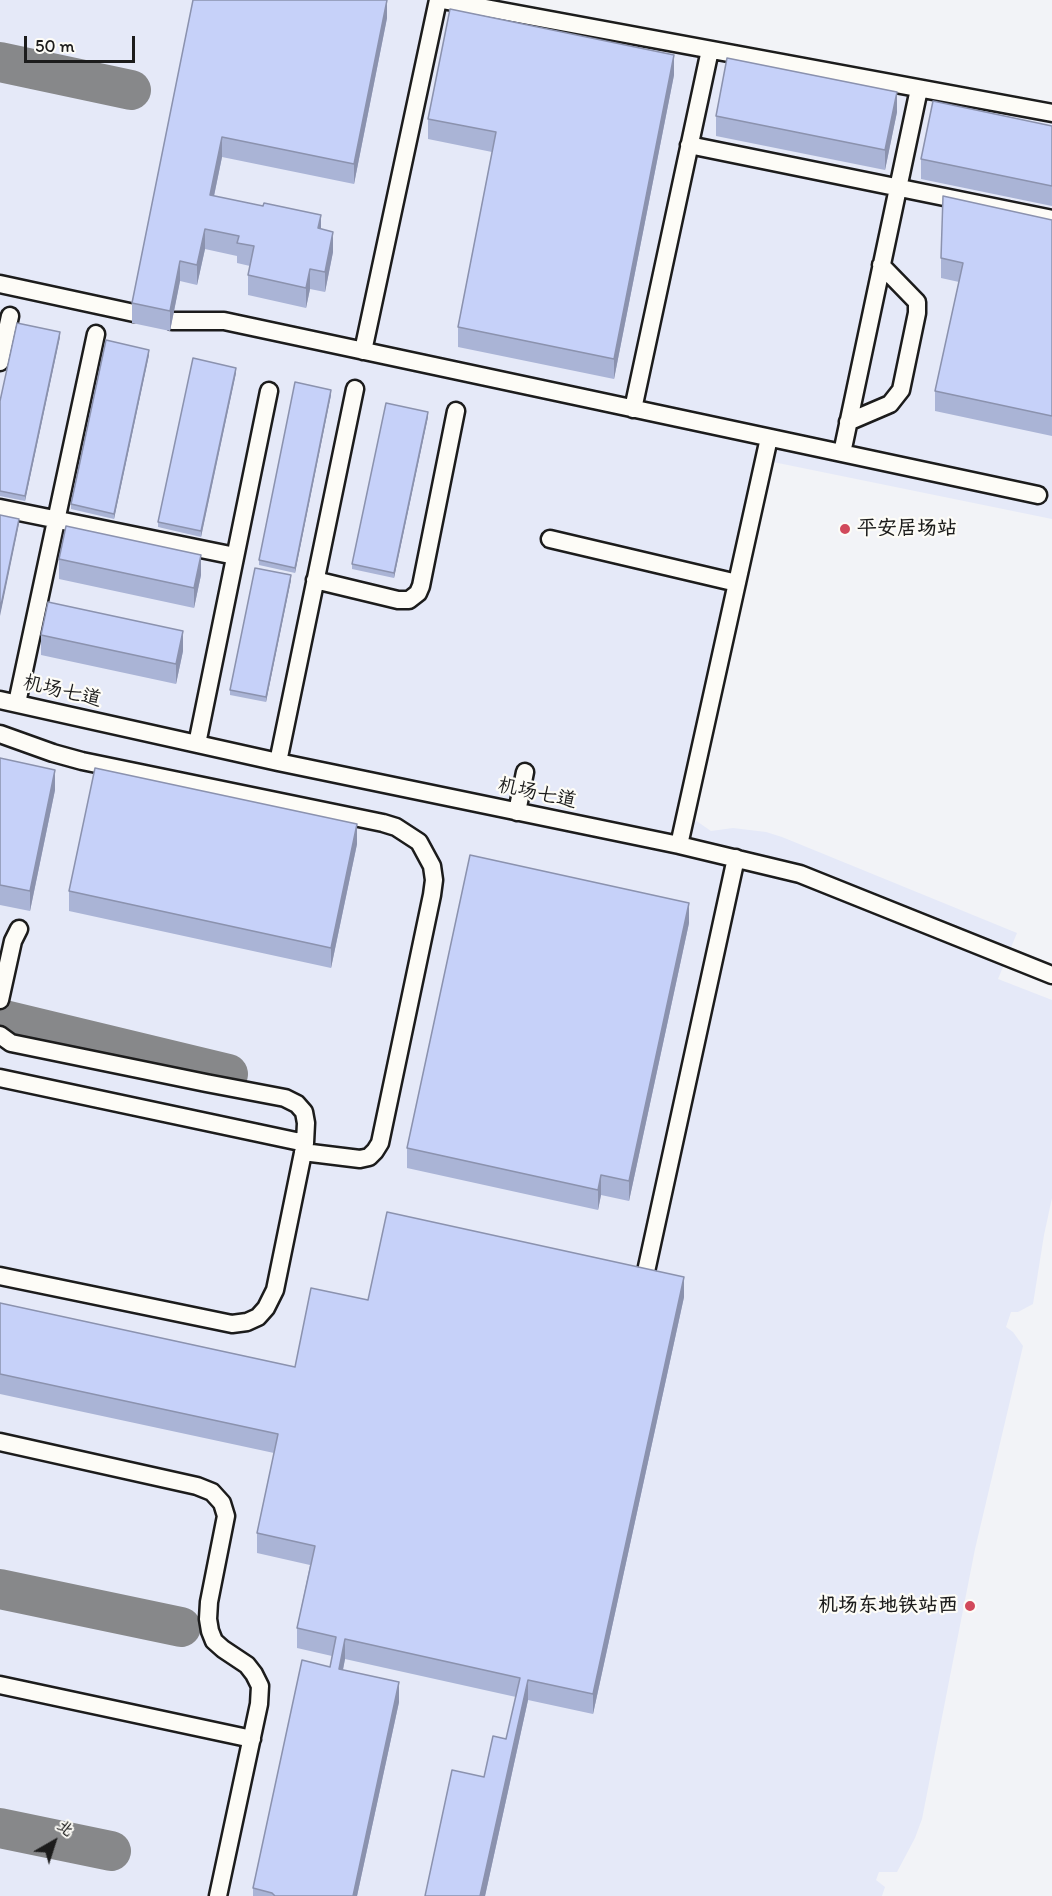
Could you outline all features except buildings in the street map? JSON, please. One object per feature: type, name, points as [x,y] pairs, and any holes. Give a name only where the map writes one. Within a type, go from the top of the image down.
[{"type":"lane","points":[[363,351],[440,0],[1052,113]]},
{"type":"lane","points":[[633,409],[710,50]]},
{"type":"lane","points":[[842,453],[919,89]]},
{"type":"lane","points":[[689,145],[1052,219]]},
{"type":"lane","points":[[848,422],[890,404],[902,390],[917,313],[917,302],[881,265]]},
{"type":"lane","points":[[0,284],[134,313]]},
{"type":"lane","points":[[0,362],[10,315]]},
{"type":"lane","points":[[172,321],[224,321],[1038,495]]},
{"type":"lane","points":[[17,703],[96,334]]},
{"type":"lane","points":[[278,762],[355,389]]},
{"type":"lane","points":[[197,744],[268,391]]},
{"type":"lane","points":[[315,580],[398,600],[409,600],[418,593],[456,411]]},
{"type":"lane","points":[[680,845],[769,438]]},
{"type":"lane","points":[[0,508],[235,556]]},
{"type":"lane","points":[[550,539],[738,583]]},
{"type":"lane","name":"机场七道","points":[[0,700],[278,762],[680,845],[800,874],[1052,975]]},
{"type":"lane","points":[[0,734],[82,761],[396,827],[419,842],[432,866],[434,879],[380,1143],[369,1157],[360,1159],[304,1148],[0,1078]]},
{"type":"lane","points":[[517,812],[525,772]]},
{"type":"lane","points":[[645,1276],[736,858]]},
{"type":"lane","points":[[0,1001],[13,941],[19,929]]},
{"type":"lane","points":[[0,1035],[12,1042],[285,1098],[297,1104],[304,1112],[306,1123],[304,1148],[275,1290],[266,1308],[258,1317],[247,1322],[232,1324],[0,1276]]},
{"type":"lane","points":[[0,1442],[197,1486],[212,1492],[219,1497],[222,1503],[226,1516],[209,1602],[210,1630],[214,1641],[246,1665],[260,1686],[259,1704],[218,1896]]},
{"type":"lane","points":[[0,1685],[252,1739]]},
{"type":"shaded area","points":[[0,0],[473,0],[1052,107],[1052,519],[773,462],[695,820],[711,831],[733,828],[766,832],[782,837],[1017,933],[998,979],[1052,1000],[1052,1198],[1033,1304],[1018,1312],[1011,1312],[1006,1327],[1013,1332],[1023,1346],[975,1549],[922,1819],[897,1872],[879,1872],[876,1880],[885,1887],[882,1896],[0,1896]]},
{"type":"taxiway","points":[[0,62],[131,90]]},
{"type":"taxiway","points":[[0,1019],[228,1074]]},
{"type":"taxiway","points":[[0,1589],[181,1627]]},
{"type":"taxiway","points":[[0,1828],[111,1851]]},
{"type":"place","name":"平安居场站","points":[[845,529]]},
{"type":"place","name":"机场东地铁站西","points":[[970,1606]]}]
